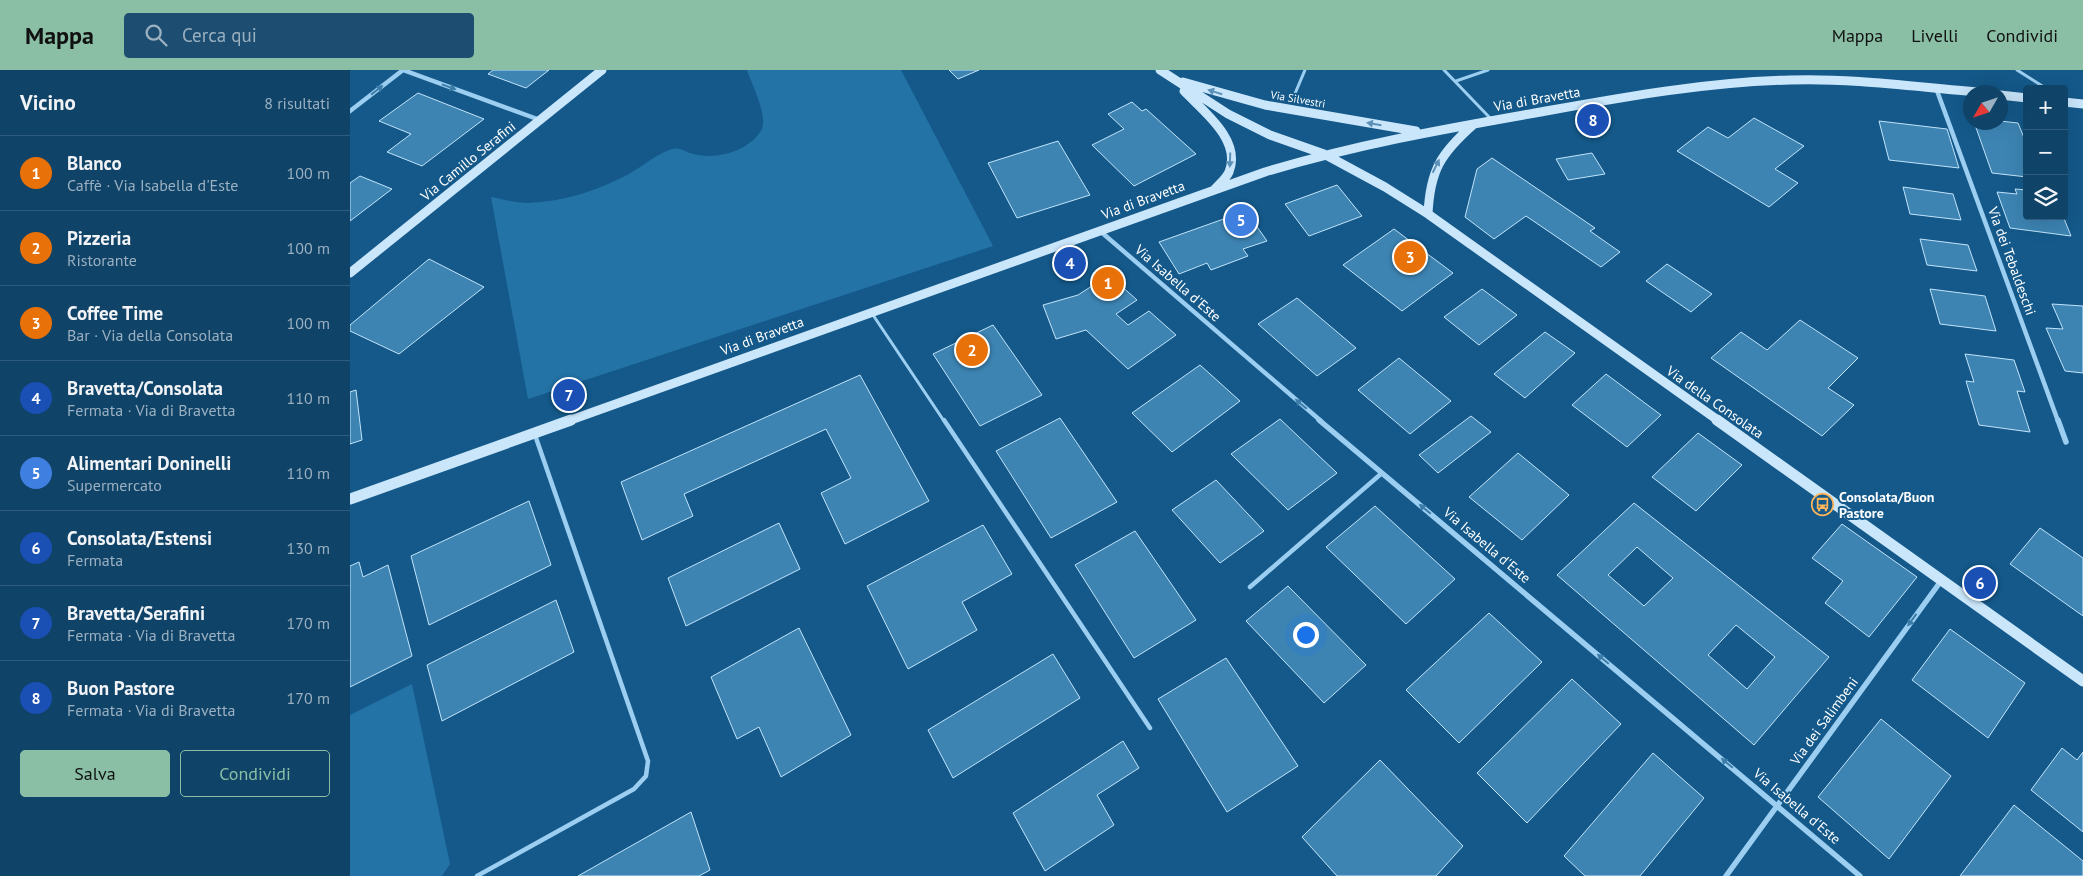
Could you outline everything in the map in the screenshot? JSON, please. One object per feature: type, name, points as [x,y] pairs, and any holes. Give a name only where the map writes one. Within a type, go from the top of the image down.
[{"type":"main road","name":"Via Camillo Serafini","points":[[350,272],[602,70]]},
{"type":"main road","name":"Via Silvestri","points":[[1160,70],[1228,114],[1262,131],[1324,154]]},
{"type":"main road","name":"Via Silvestri","points":[[1173,79],[1265,105],[1422,132]]},
{"type":"main road","name":"Via Silvestri","points":[[1173,79],[1214,124],[1228,145],[1231,154],[1229,171],[1214,190]]},
{"type":"main road","name":"Via di Bravetta","points":[[350,499],[535,434],[870,311],[1214,190],[1324,154],[1422,132],[1620,98],[1745,83],[1811,80],[1963,91]]},
{"type":"main road","points":[[2008,96],[2023,98]]},
{"type":"main road","points":[[2068,102],[2083,104]]},
{"type":"main road","points":[[1428,214],[1430,180],[1437,163],[1441,156],[1474,124]]},
{"type":"main road","name":"Via della Consolata","points":[[1324,154],[1385,187],[1428,214],[2083,681]]},
{"type":"street","points":[[350,111],[403,70],[540,120]]},
{"type":"street","name":"Via dei Tebaldeschi","points":[[1936,88],[2066,442]]},
{"type":"street","name":"Via Isabella d'Este","points":[[1100,230],[1382,473],[1860,876]]},
{"type":"street","name":"Via dei Salimbeni","points":[[1726,876],[1941,580]]},
{"type":"lane","points":[[1294,96],[1305,70]]},
{"type":"lane","points":[[1444,70],[1492,121]]},
{"type":"lane","points":[[1456,81],[1488,70]]},
{"type":"lane","points":[[2017,70],[2041,85]]},
{"type":"lane","points":[[870,311],[1150,728]]},
{"type":"lane","points":[[477,876],[634,790],[646,776],[648,762],[535,434]]},
{"type":"lane","points":[[1250,587],[1382,473]]},
{"type":"shaded area","points":[[747,70],[901,70],[993,246],[528,399],[491,197],[523,203],[568,198],[629,174],[655,157],[672,149],[680,149],[702,156],[711,156],[730,153],[739,149],[755,138],[763,125],[756,92]]},
{"type":"shaded area","points":[[412,684],[450,864],[442,876],[350,876],[350,715]]},
{"type":"building","points":[[493,70],[549,70],[526,88],[488,74]]},
{"type":"building","points":[[949,70],[979,70],[958,79]]},
{"type":"building","points":[[418,93],[484,119],[422,166],[387,152],[411,134],[379,121]]},
{"type":"building","points":[[1132,102],[1142,111],[1146,109],[1196,154],[1134,186],[1092,145],[1124,129],[1108,114]]},
{"type":"building","points":[[1754,118],[1804,146],[1775,169],[1798,183],[1769,207],[1677,151],[1708,127],[1728,138]]},
{"type":"building","points":[[1879,121],[1947,129],[1959,168],[1889,160]]},
{"type":"building","points":[[2008,122],[2018,123],[2023,135],[2023,177],[1992,173],[1977,130],[2008,130]]},
{"type":"building","points":[[1058,141],[1090,195],[1017,218],[988,163]]},
{"type":"building","points":[[1592,153],[1605,174],[1568,180],[1556,159]]},
{"type":"building","points":[[1492,158],[1595,228],[1590,231],[1620,252],[1601,267],[1526,216],[1494,239],[1465,217],[1477,169]]},
{"type":"building","points":[[360,176],[392,189],[350,221],[350,183]]},
{"type":"building","points":[[1337,185],[1362,216],[1309,236],[1285,204]]},
{"type":"building","points":[[1903,187],[1953,194],[1961,220],[1910,214]]},
{"type":"building","points":[[2015,189],[2023,190],[2023,220],[2065,220],[2071,236],[2010,228],[1997,192],[2017,194]]},
{"type":"building","points":[[1246,211],[1267,241],[1243,249],[1248,256],[1211,270],[1207,263],[1179,274],[1159,242]]},
{"type":"building","points":[[1394,229],[1453,273],[1402,311],[1343,265]]},
{"type":"building","points":[[1920,239],[1968,245],[1977,271],[1927,265]]},
{"type":"building","points":[[429,259],[484,287],[399,354],[350,331],[350,325]]},
{"type":"building","points":[[1667,264],[1712,294],[1691,312],[1646,281]]},
{"type":"building","points":[[1109,275],[1137,300],[1116,314],[1128,325],[1149,311],[1176,335],[1128,369],[1086,330],[1056,339],[1043,305],[1078,295]]},
{"type":"building","points":[[1482,289],[1517,315],[1479,345],[1444,317]]},
{"type":"building","points":[[1930,289],[1985,296],[1996,331],[1940,324]]},
{"type":"building","points":[[1297,298],[1356,348],[1317,376],[1258,324]]},
{"type":"building","points":[[2052,304],[2083,306],[2083,373],[2065,371],[2046,328],[2063,329]]},
{"type":"building","points":[[1800,320],[1858,358],[1828,388],[1854,405],[1822,436],[1711,358],[1741,332],[1767,350]]},
{"type":"building","points":[[993,325],[1042,395],[980,426],[933,354]]},
{"type":"building","points":[[1545,332],[1575,353],[1525,398],[1494,374]]},
{"type":"building","points":[[1965,354],[2014,360],[2025,392],[2017,391],[2030,432],[1979,425],[1966,381],[1974,382]]},
{"type":"building","points":[[1399,358],[1451,401],[1410,434],[1358,390]]},
{"type":"building","points":[[1200,365],[1240,401],[1172,452],[1132,413]]},
{"type":"building","points":[[1606,374],[1661,415],[1627,447],[1572,405]]},
{"type":"building","points":[[860,375],[929,501],[845,544],[821,493],[851,478],[826,429],[684,494],[693,516],[642,540],[621,482]]},
{"type":"building","points":[[356,390],[362,440],[350,444],[350,392]]},
{"type":"building","points":[[1471,416],[1491,432],[1438,473],[1419,455]]},
{"type":"building","points":[[1060,418],[1117,502],[1051,538],[996,451]]},
{"type":"building","points":[[1280,419],[1337,473],[1288,510],[1231,454]]},
{"type":"building","points":[[1698,433],[1742,465],[1696,511],[1652,477]]},
{"type":"building","points":[[1518,453],[1569,495],[1522,540],[1469,497]]},
{"type":"building","points":[[1216,480],[1264,531],[1220,563],[1172,510]]},
{"type":"building","points":[[529,501],[551,565],[429,625],[411,556]]},
{"type":"building","points":[[1634,503],[1829,657],[1754,745],[1557,575]],"holes":[[[1637,547],[1673,578],[1644,606],[1608,575]],[[1736,625],[1775,657],[1747,689],[1708,655]]]},
{"type":"building","points":[[1375,506],[1455,579],[1406,624],[1326,547]]},
{"type":"building","points":[[779,523],[800,569],[686,626],[668,578]]},
{"type":"building","points":[[1842,524],[1917,577],[1869,637],[1825,603],[1843,581],[1812,558]]},
{"type":"building","points":[[983,525],[1012,574],[962,602],[977,630],[908,669],[867,586]]},
{"type":"building","points":[[2040,528],[2083,558],[2083,616],[2010,564]]},
{"type":"building","points":[[1135,531],[1196,620],[1134,658],[1075,565]]},
{"type":"building","points":[[359,562],[363,577],[388,565],[412,656],[350,687],[350,566]]},
{"type":"building","points":[[1288,586],[1366,665],[1324,703],[1246,621]]},
{"type":"building","points":[[556,600],[574,652],[442,721],[427,665]]},
{"type":"building","points":[[1489,613],[1542,662],[1459,743],[1406,690]]},
{"type":"building","points":[[799,628],[851,735],[781,777],[759,727],[737,739],[711,677]]},
{"type":"building","points":[[1950,629],[2025,683],[1988,738],[1912,680]]},
{"type":"building","points":[[1053,654],[1080,698],[953,778],[928,730]]},
{"type":"building","points":[[1226,658],[1298,766],[1227,812],[1158,699]]},
{"type":"building","points":[[1572,679],[1621,724],[1527,823],[1477,773]]},
{"type":"building","points":[[1881,719],[1951,776],[1889,859],[1818,797]]},
{"type":"building","points":[[1123,741],[1139,768],[1097,795],[1114,825],[1045,871],[1013,813]]},
{"type":"building","points":[[2062,748],[2077,760],[2083,752],[2083,832],[2031,790]]},
{"type":"building","points":[[1653,753],[1704,798],[1640,876],[1585,876],[1564,856]]},
{"type":"building","points":[[1380,760],[1463,846],[1436,876],[1337,876],[1302,837]]},
{"type":"building","points":[[2014,805],[2083,861],[2083,876],[1960,876]]},
{"type":"building","points":[[691,812],[710,870],[699,876],[578,876]]},
{"type":"place","name":"Buon Pastore","points":[[1593,120]]},
{"type":"place","name":"Alimentari Doninelli","points":[[1241,220]]},
{"type":"place","name":"Coffee Time","points":[[1410,257]]},
{"type":"place","name":"Bravetta/Consolata","points":[[1070,263]]},
{"type":"place","name":"Blanco","points":[[1108,283]]},
{"type":"place","name":"Pizzeria","points":[[972,350]]},
{"type":"place","name":"Bravetta/Serafini","points":[[569,395]]},
{"type":"place","name":"Consolata/Buon Pastore","points":[[1823,505]]},
{"type":"place","name":"Consolata/Estensi","points":[[1980,583]]}]
